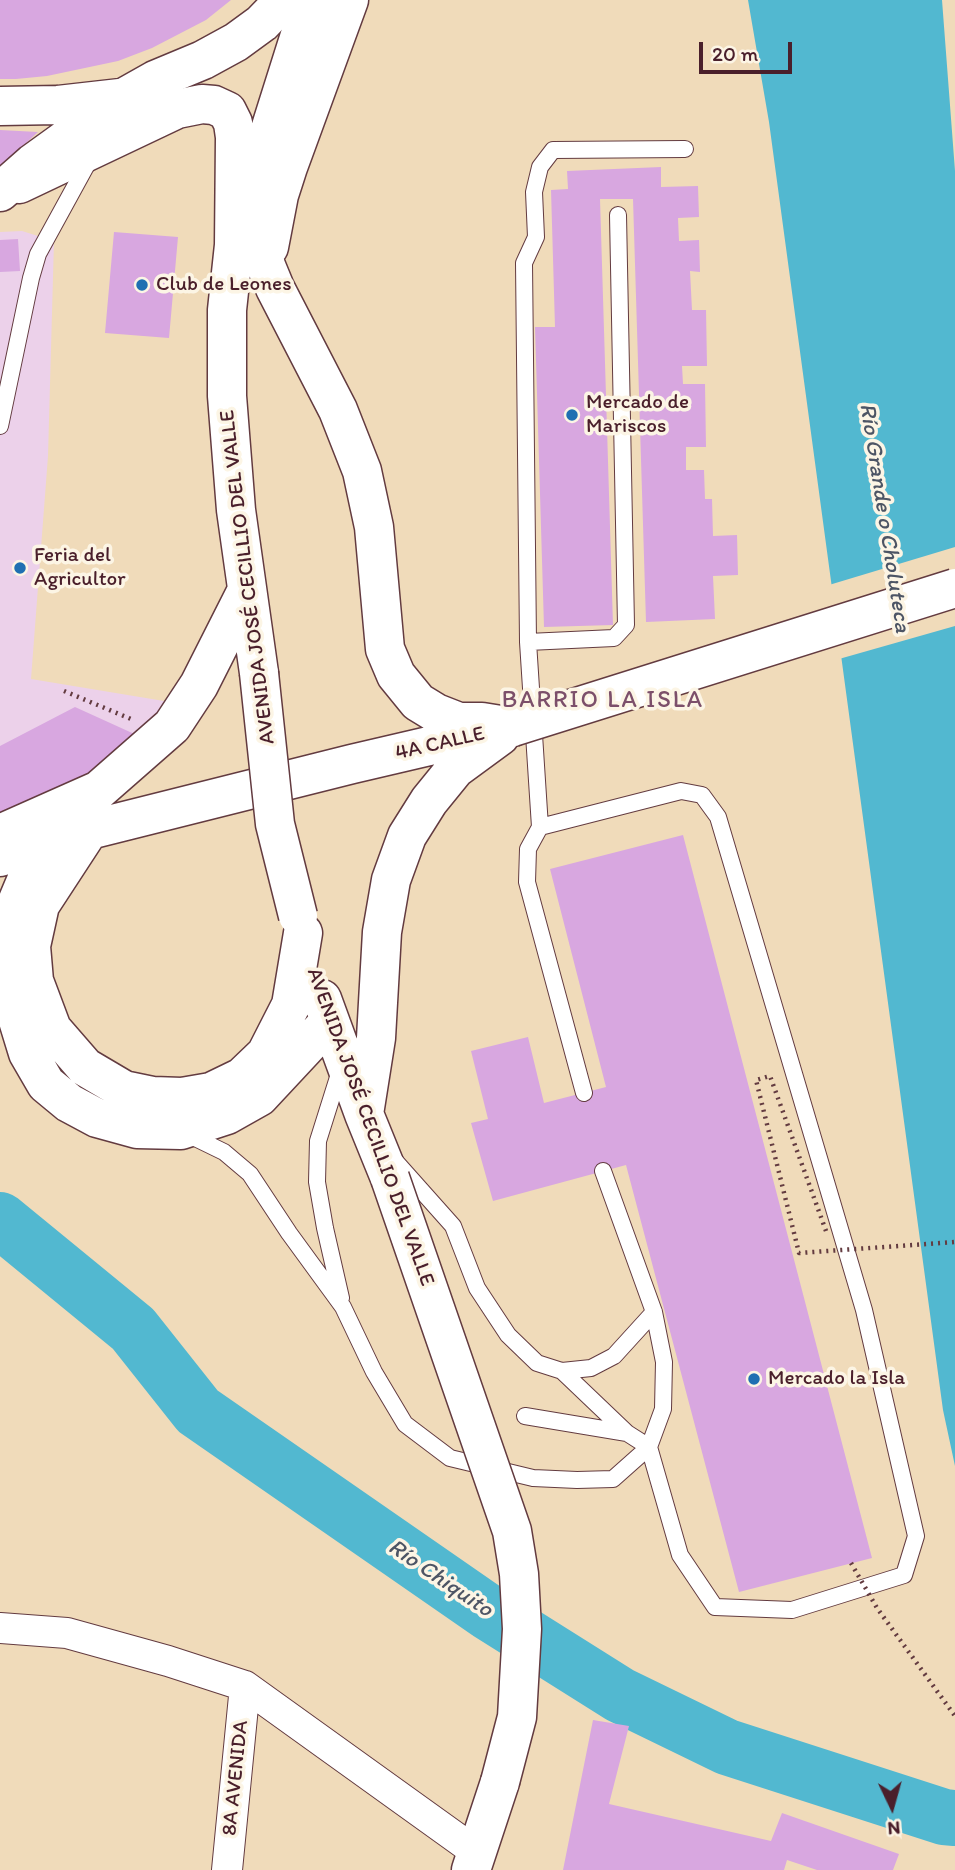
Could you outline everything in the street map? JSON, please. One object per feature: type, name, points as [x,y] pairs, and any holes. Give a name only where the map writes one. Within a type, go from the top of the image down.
[{"type":"street","points":[[0,192],[33,163],[123,98],[236,42],[262,23],[284,0]]},
{"type":"street","name":"AVENIDA JOSÉ CECILLIO DEL VALLE","points":[[234,245],[311,0]]},
{"type":"street","points":[[271,277],[274,217],[288,167],[349,0]]},
{"type":"street","points":[[0,106],[58,105],[123,98]]},
{"type":"street","name":"AVENIDA JOSÉ CECILLIO DEL VALLE","points":[[0,192],[177,109],[214,105],[227,111],[233,123],[234,245],[227,310],[227,396],[236,510],[260,673],[275,824],[329,1022],[390,1178],[513,1531],[519,1574],[522,1629],[517,1717],[500,1782],[474,1861]]},
{"type":"street","points":[[250,192],[271,277],[347,429],[362,471],[374,527],[385,649],[396,675],[418,702],[436,713],[459,722],[482,722],[513,727]]},
{"type":"street","name":"4A CALLE","points":[[0,858],[89,830],[513,727],[955,588]]},
{"type":"street","points":[[0,834],[99,790],[172,726],[199,685],[246,592]]},
{"type":"street","points":[[368,1124],[382,932],[391,880],[407,836],[429,801],[455,769],[513,727]]},
{"type":"street","points":[[89,830],[40,905],[31,946],[34,981],[52,1029],[85,1067],[124,1090],[153,1096],[182,1097],[211,1091],[242,1077],[266,1054],[291,1005],[301,924]]},
{"type":"street","points":[[43,843],[7,926],[2,948],[13,1004],[28,1053],[46,1084],[69,1103],[97,1118],[137,1129],[181,1130],[227,1115],[259,1097],[329,1022]]},
{"type":"street","points":[[0,1628],[67,1633],[245,1686],[474,1861]]},
{"type":"street","name":"8A AVENIDA","points":[[227,1870],[245,1686]]},
{"type":"lane","points":[[0,426],[38,254],[97,148]]},
{"type":"lane","points":[[584,1093],[527,882],[528,849],[540,827],[528,642],[524,263],[536,237],[534,192],[540,167],[553,150],[685,149]]},
{"type":"lane","points":[[528,642],[614,638],[626,625],[618,215]]},
{"type":"lane","points":[[540,827],[681,791],[702,795],[718,817],[864,1310],[916,1536],[904,1575],[792,1610],[715,1607],[680,1555],[649,1447],[627,1433],[562,1371]]},
{"type":"lane","points":[[344,1058],[318,1141],[317,1182],[324,1228],[344,1307],[374,1372],[405,1424],[450,1458],[533,1478],[613,1479],[649,1447],[663,1409],[664,1362],[654,1312],[603,1171]]},
{"type":"lane","points":[[368,1124],[453,1226],[477,1289],[508,1335],[537,1363],[562,1371],[591,1368],[614,1356],[654,1312]]},
{"type":"lane","points":[[181,1130],[224,1152],[250,1174],[289,1233],[344,1307]]},
{"type":"lane","points":[[525,1416],[627,1433]]},
{"type":"path","points":[[64,691],[150,727],[172,726]]},
{"type":"path","points":[[825,1231],[770,1076],[756,1080],[799,1253],[955,1242]]},
{"type":"path","points":[[851,1563],[877,1608],[955,1716]]},
{"type":"shaded area","name":"Feria del Agricultor","points":[[22,231],[54,241],[48,456],[31,679],[170,702],[141,737],[0,815],[0,232]]},
{"type":"water","name":"Río Grande o Choluteca","points":[[748,0],[942,0],[955,171],[955,1466],[943,1410],[769,122]]},
{"type":"pier","points":[[955,547],[955,626],[839,659],[829,585]]},
{"type":"building","points":[[0,0],[231,0],[206,20],[152,48],[118,61],[47,76],[0,79]]},
{"type":"building","points":[[0,130],[38,132],[0,167]]},
{"type":"building","name":"Mercado de Mariscos","points":[[661,167],[661,187],[698,186],[699,217],[678,218],[679,241],[699,240],[700,272],[690,271],[692,310],[706,310],[707,366],[682,366],[683,384],[705,384],[706,447],[686,447],[686,470],[704,470],[705,499],[712,499],[713,536],[737,535],[738,575],[713,576],[715,619],[646,622],[633,199],[600,199],[613,625],[544,627],[535,327],[555,327],[551,190],[568,189],[567,171]]},
{"type":"building","name":"Club de Leones","points":[[114,232],[178,237],[169,338],[105,333]]},
{"type":"building","points":[[18,239],[20,271],[0,272],[0,240]]},
{"type":"building","points":[[75,707],[141,737],[108,767],[0,815],[0,746]]},
{"type":"building","name":"Mercado la Isla","points":[[683,835],[872,1558],[739,1592],[626,1165],[493,1201],[471,1123],[488,1119],[471,1051],[528,1037],[544,1103],[606,1087],[550,869]]},
{"type":"building","points":[[593,1720],[629,1726],[609,1804],[771,1841],[782,1813],[899,1854],[893,1870],[817,1870],[787,1860],[784,1870],[563,1870]]},
{"type":"waterway","name":"Río Chiquito","points":[[0,1220],[133,1329],[198,1411],[488,1612],[620,1695],[727,1747],[944,1817],[955,1818]]},
{"type":"place","name":"Club de Leones","points":[[142,285]]},
{"type":"place","name":"Mercado de Mariscos","points":[[572,415]]},
{"type":"place","name":"Feria del Agricultor","points":[[20,568]]},
{"type":"place","name":"Mercado la Isla","points":[[754,1379]]},
{"type":"district","name":"BARRIO LA ISLA","points":[[603,701]]}]
